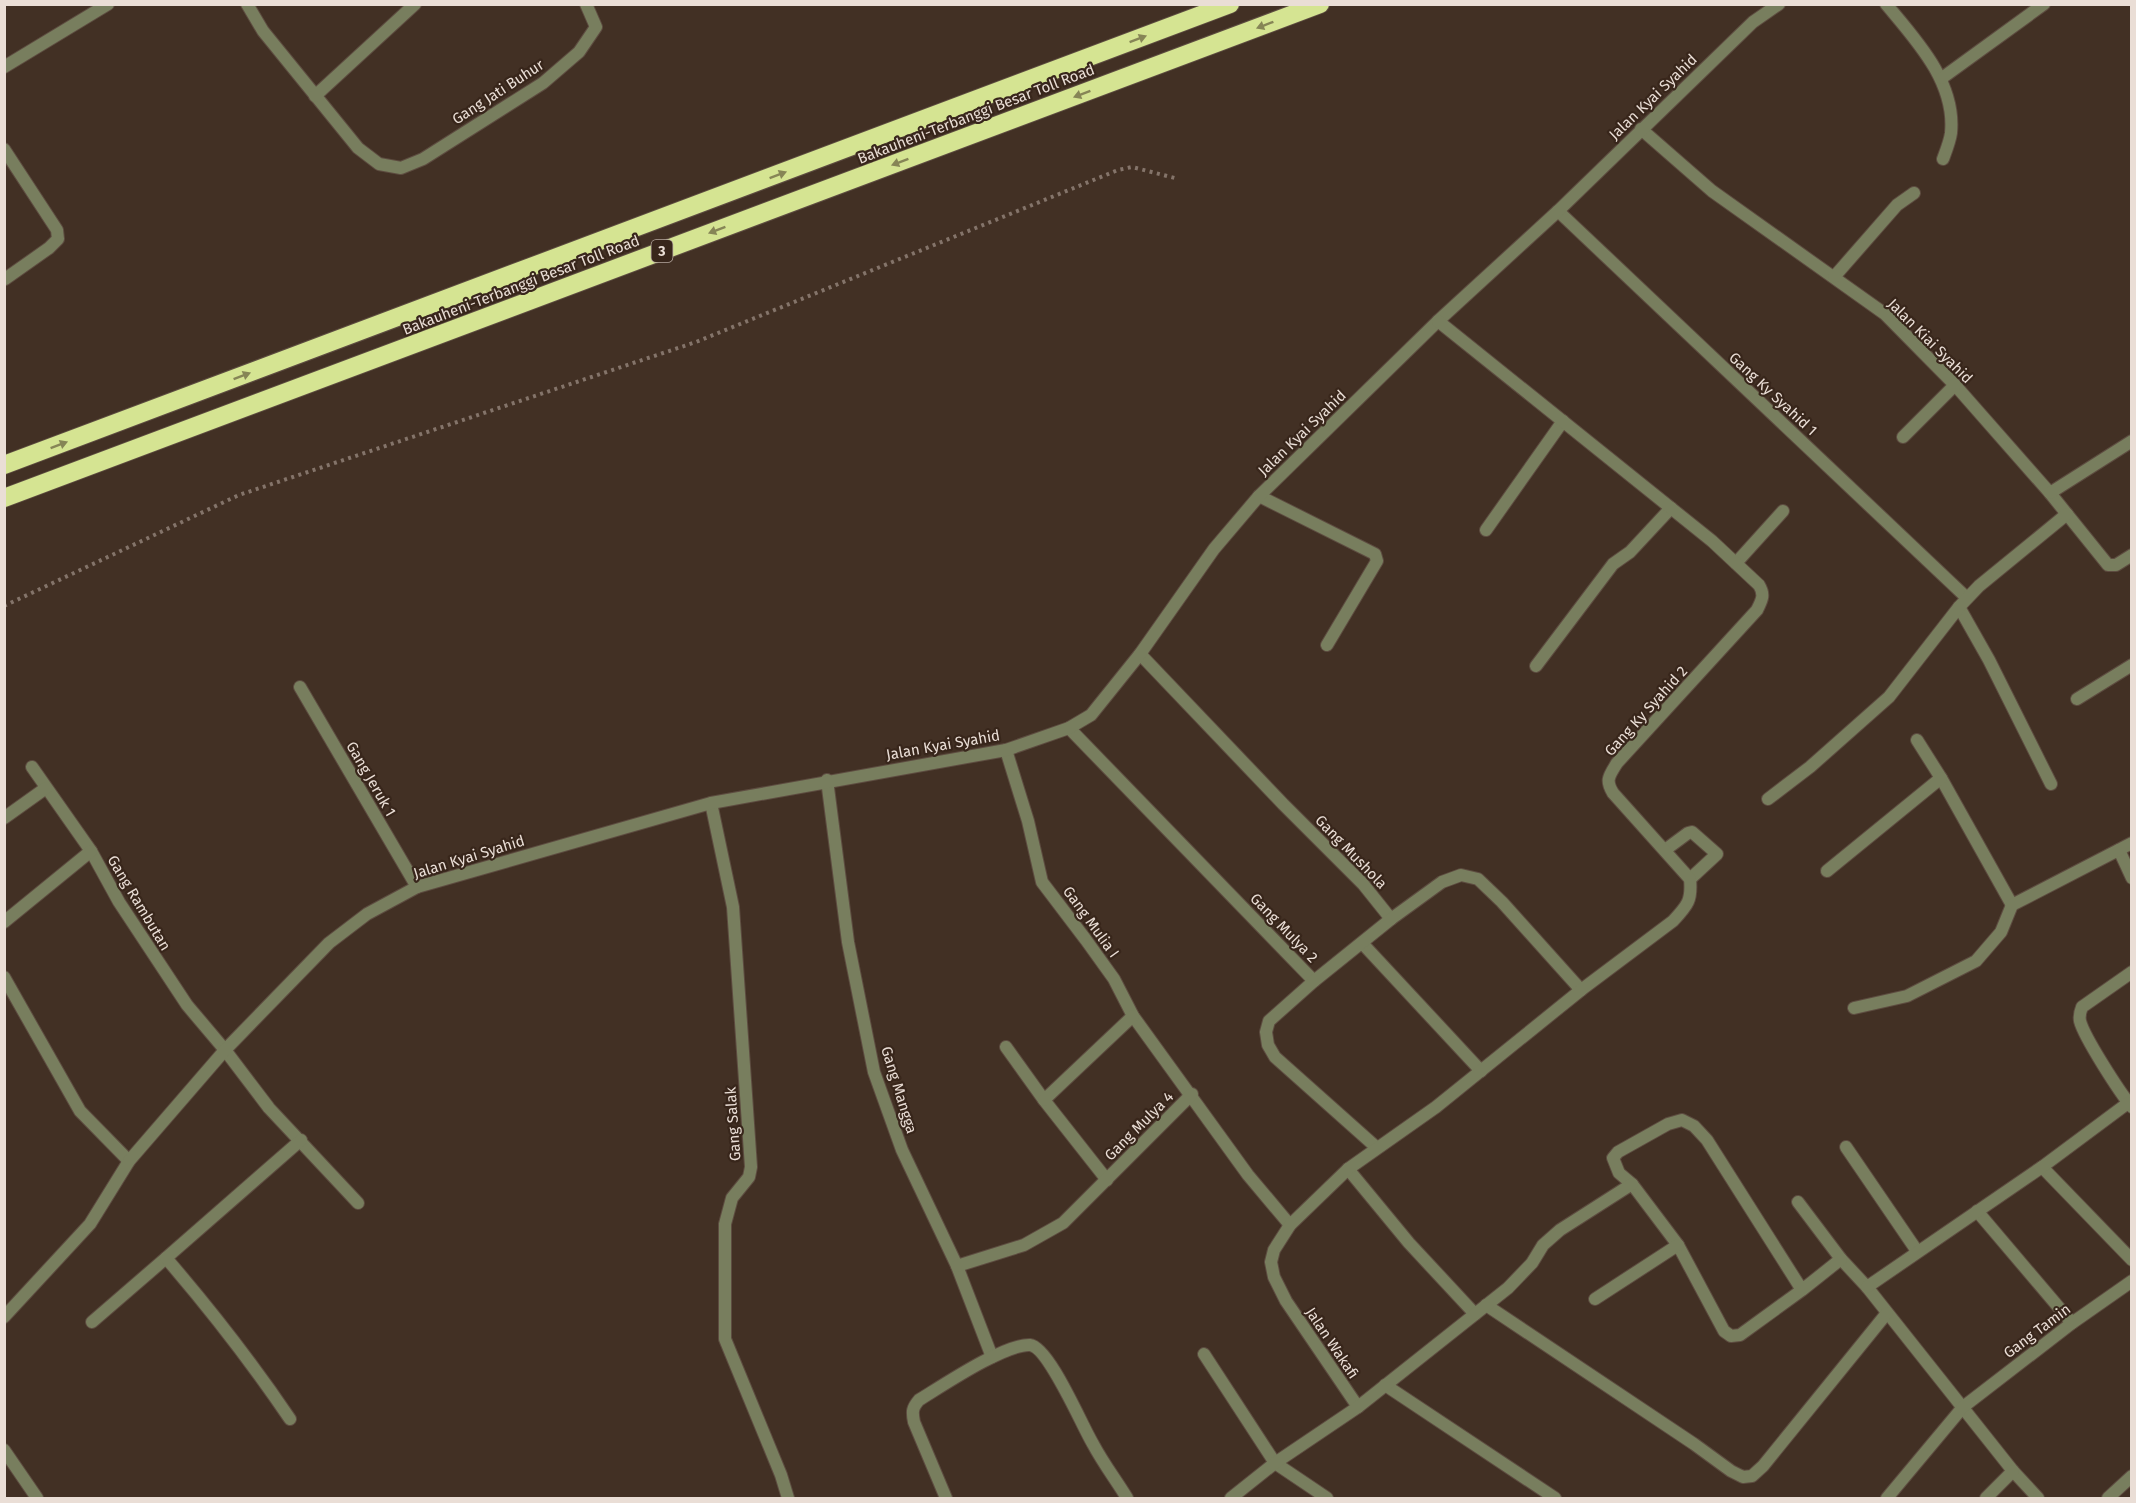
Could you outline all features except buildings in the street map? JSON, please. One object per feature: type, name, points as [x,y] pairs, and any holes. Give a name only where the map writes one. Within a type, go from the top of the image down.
[{"type":"highway","name":"Bakauheni-Terbanggi Besar Toll Road","points":[[4,465],[1230,4]]},
{"type":"highway","name":"Bakauheni-Terbanggi Besar Toll Road","points":[[4,498],[1320,4]]},
{"type":"street","points":[[4,67],[108,4]]},
{"type":"street","points":[[247,4],[262,32],[315,96],[415,4]]},
{"type":"street","name":"Gang Jati Buhur","points":[[315,96],[358,148],[379,164],[401,168],[423,159],[543,83],[579,52],[596,27],[586,4]]},
{"type":"street","name":"Jalan Kyai Syahid","points":[[4,1317],[90,1224],[129,1161],[225,1050],[328,943],[367,914],[417,887],[711,803],[827,780],[1006,750],[1069,728],[1091,714],[1140,654],[1214,549],[1259,496],[1438,321],[1558,211],[1753,22],[1779,4]]},
{"type":"street","points":[[1886,4],[1942,78],[1949,101],[1951,133],[1943,159]]},
{"type":"street","points":[[1942,78],[2044,4]]},
{"type":"street","name":"Jalan Kiai Syahid","points":[[1641,129],[1712,191],[1885,314],[1955,385],[2050,493],[2108,565],[2116,565],[2132,555]]},
{"type":"street","points":[[4,149],[57,230],[58,239],[5,279]]},
{"type":"street","points":[[1834,277],[1897,205],[1914,193]]},
{"type":"street","name":"Gang Ky Syahid 1","points":[[1558,211],[1963,603],[2051,784]]},
{"type":"street","name":"Gang Ky Syahid 2","points":[[1438,321],[1737,563],[1763,592],[1757,610],[1617,764],[1609,777],[1608,785],[1613,793],[1690,879]]},
{"type":"street","points":[[1903,437],[1955,385]]},
{"type":"street","points":[[1486,530],[1563,421]]},
{"type":"street","points":[[2050,493],[2132,441]]},
{"type":"street","points":[[1259,496],[1375,554],[1377,561],[1327,645]]},
{"type":"street","points":[[1536,666],[1613,564],[1630,552],[1671,508]]},
{"type":"street","points":[[1737,563],[1783,511]]},
{"type":"street","points":[[1768,799],[1810,767],[1889,698],[1963,603],[2015,555],[2067,514]]},
{"type":"street","name":"Gang Mushola","points":[[1140,654],[1363,884],[1391,920]]},
{"type":"street","points":[[2078,699],[2132,665]]},
{"type":"street","name":"Gang Jeruk 1","points":[[300,687],[417,887]]},
{"type":"street","name":"Gang Mulya 2","points":[[1069,728],[1314,981],[1269,1021],[1266,1032],[1268,1044],[1275,1057],[1376,1147]]},
{"type":"street","points":[[1917,740],[1941,778],[2012,905]]},
{"type":"street","name":"Gang Mulia I","points":[[1006,750],[1028,821],[1042,882],[1114,979],[1133,1016],[1192,1094],[1248,1176],[1290,1226]]},
{"type":"street","name":"Gang Rambutan","points":[[32,767],[91,851],[119,902],[187,1005],[269,1108],[358,1203]]},
{"type":"street","points":[[1827,871],[1941,778]]},
{"type":"street","name":"Gang Mangga","points":[[827,780],[848,942],[874,1072],[902,1150],[957,1266],[992,1358]]},
{"type":"street","points":[[4,818],[46,788]]},
{"type":"street","name":"Gang Salak","points":[[711,803],[732,907],[752,1167],[749,1177],[732,1198],[725,1224],[725,1339],[789,1498]]},
{"type":"street","points":[[1475,1314],[1409,1243],[1348,1169],[1376,1147],[1436,1107],[1581,990],[1673,921],[1691,897],[1690,879],[1717,854],[1692,832],[1665,850]]},
{"type":"street","points":[[1854,1008],[1907,996],[1976,961],[2001,932],[2012,905],[2132,843]]},
{"type":"street","points":[[2119,850],[2132,879]]},
{"type":"street","points":[[4,922],[91,851]]},
{"type":"street","points":[[1314,981],[1442,882],[1461,875],[1478,879],[1502,902],[1581,990]]},
{"type":"street","points":[[1362,943],[1481,1071]]},
{"type":"street","points":[[1867,1287],[2130,1105],[2088,1038],[2080,1021],[2080,1014],[2082,1007],[2132,972]]},
{"type":"street","points":[[4,977],[80,1111],[129,1161]]},
{"type":"street","points":[[1044,1100],[1133,1016]]},
{"type":"street","points":[[1006,1047],[1107,1180]]},
{"type":"street","name":"Gang Mulya 4","points":[[957,1266],[1024,1245],[1063,1223],[1192,1094]]},
{"type":"street","points":[[1802,1290],[1707,1140],[1694,1126],[1682,1120],[1668,1124],[1618,1152],[1613,1158],[1619,1173],[1632,1184],[1678,1245],[1724,1332],[1731,1336],[1740,1335],[1802,1290],[1841,1259]]},
{"type":"street","points":[[92,1322],[301,1140]]},
{"type":"street","points":[[1846,1147],[1917,1251]]},
{"type":"street","points":[[2042,1167],[2132,1260]]},
{"type":"street","name":"Jalan Wakafi","points":[[1348,1169],[1290,1226],[1274,1250],[1271,1262],[1274,1277],[1286,1301],[1358,1407]]},
{"type":"street","points":[[1231,1498],[1275,1464],[1358,1407],[1475,1314],[1520,1277],[1544,1245],[1560,1230],[1632,1184]]},
{"type":"street","points":[[1798,1202],[1841,1259],[1867,1287],[2038,1498]]},
{"type":"street","points":[[1977,1211],[2072,1323]]},
{"type":"street","points":[[1594,1299],[1678,1245]]},
{"type":"street","points":[[166,1258],[263,1379],[290,1419]]},
{"type":"street","name":"Gang Tamin","points":[[1887,1498],[1963,1407],[2072,1323],[2132,1281]]},
{"type":"street","points":[[1486,1305],[1743,1477],[1752,1476],[1763,1466],[1887,1313]]},
{"type":"street","points":[[946,1498],[912,1413],[913,1407],[919,1400],[992,1358],[1020,1346],[1032,1345],[1041,1351],[1056,1373],[1093,1445],[1127,1498]]},
{"type":"street","points":[[1204,1354],[1275,1464],[1327,1498]]},
{"type":"street","points":[[1385,1385],[1555,1498]]},
{"type":"street","points":[[4,1450],[37,1498]]},
{"type":"street","points":[[1986,1498],[2013,1470]]},
{"type":"street","points":[[2109,1498],[2132,1476]]},
{"type":"path","points":[[4,606],[239,495],[696,342],[1118,170],[1132,167],[1175,178]]}]
